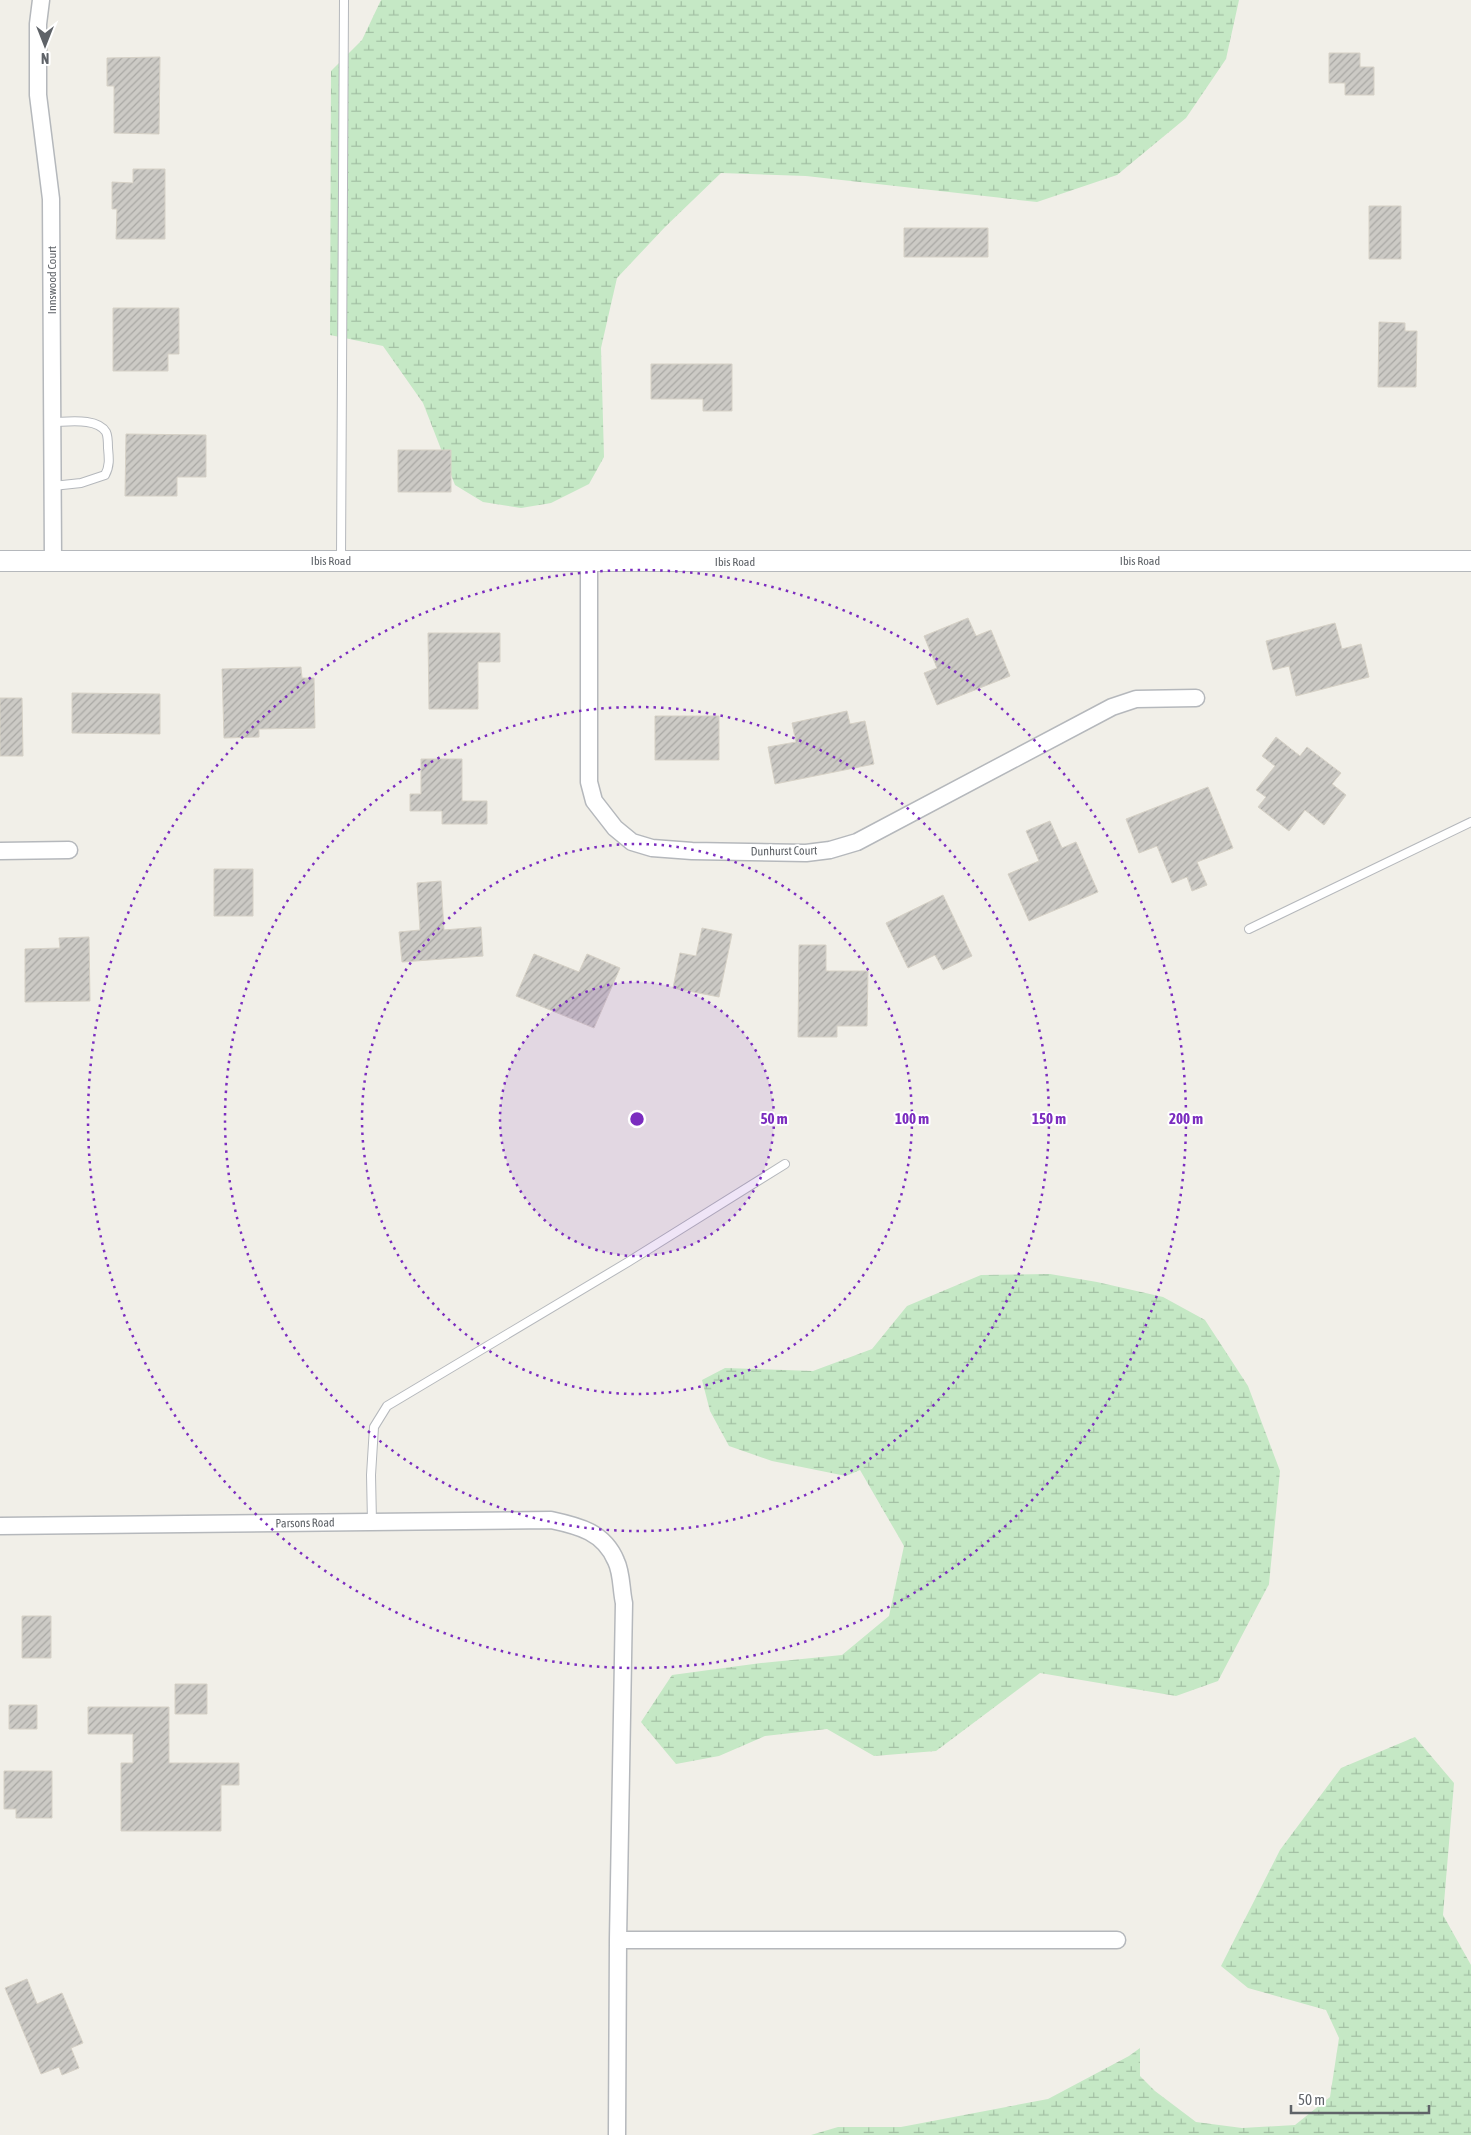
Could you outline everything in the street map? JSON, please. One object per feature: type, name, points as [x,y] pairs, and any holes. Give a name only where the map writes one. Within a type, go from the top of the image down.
[{"type":"street","name":"Innswood Court","points":[[41,0],[38,24],[38,95],[51,199],[53,560]]},
{"type":"street","name":"Ibis Road","points":[[0,560],[589,562],[1471,561]]},
{"type":"street","name":"Dunhurst Court","points":[[589,562],[589,782],[594,801],[616,828],[632,842],[652,848],[692,851],[796,853],[830,850],[856,842],[1112,707],[1136,699],[1196,698]]},
{"type":"street","points":[[0,851],[69,850]]},
{"type":"street","name":"Parsons Road","points":[[0,1526],[550,1520],[578,1526],[605,1541],[617,1562],[624,1603],[618,1940]]},
{"type":"street","points":[[618,2135],[618,1940],[1117,1940]]},
{"type":"lane","points":[[341,561],[344,0]]},
{"type":"lane","points":[[52,422],[78,421],[101,427],[107,434],[109,460],[108,470],[105,475],[81,483],[53,486]]},
{"type":"lane","points":[[1249,929],[1471,822]]},
{"type":"lane","points":[[372,1522],[371,1475],[374,1427],[386,1406],[628,1262],[785,1164]]},
{"type":"green space","points":[[381,0],[1239,0],[1226,59],[1186,118],[1117,175],[1037,202],[806,176],[721,173],[665,227],[617,278],[601,348],[604,457],[589,484],[551,503],[521,508],[483,502],[455,485],[423,403],[383,346],[330,335],[331,71],[362,40]]},
{"type":"green space","points":[[1050,1274],[1097,1282],[1163,1297],[1205,1320],[1248,1386],[1280,1471],[1269,1584],[1218,1681],[1176,1696],[1040,1673],[936,1751],[874,1756],[827,1729],[765,1736],[719,1756],[676,1764],[641,1722],[672,1675],[761,1663],[842,1655],[889,1616],[904,1546],[860,1470],[846,1476],[772,1461],[729,1446],[710,1411],[702,1380],[725,1368],[813,1371],[872,1349],[907,1306],[981,1275]]},
{"type":"green space","points":[[1415,1737],[1454,1783],[1443,1915],[1471,1965],[1471,2135],[811,2135],[838,2127],[901,2127],[1048,2099],[1129,2056],[1140,2048],[1140,2076],[1155,2091],[1196,2122],[1242,2128],[1295,2125],[1330,2097],[1339,2038],[1326,2010],[1248,1988],[1221,1966],[1280,1850],[1341,1768]]},
{"type":"building","points":[[1329,53],[1360,53],[1360,67],[1374,67],[1374,95],[1345,95],[1345,83],[1329,83]]},
{"type":"building","points":[[160,57],[159,134],[114,133],[114,86],[107,86],[107,58]]},
{"type":"building","points":[[133,169],[165,169],[165,239],[116,239],[117,209],[112,209],[112,182],[133,183]]},
{"type":"building","points":[[1369,206],[1401,206],[1401,259],[1369,259]]},
{"type":"building","points":[[904,228],[988,228],[988,257],[904,257]]},
{"type":"building","points":[[113,308],[179,308],[179,354],[168,354],[168,371],[113,371]]},
{"type":"building","points":[[1379,322],[1405,323],[1405,331],[1417,331],[1416,387],[1378,387]]},
{"type":"building","points":[[651,364],[732,364],[732,411],[703,411],[703,399],[651,399]]},
{"type":"building","points":[[126,434],[206,435],[206,477],[177,477],[177,496],[125,496]]},
{"type":"building","points":[[398,450],[451,450],[451,492],[398,492]]},
{"type":"building","points":[[968,618],[976,636],[991,630],[1010,676],[937,705],[924,673],[937,668],[924,636]]},
{"type":"building","points":[[1335,623],[1342,649],[1361,644],[1369,677],[1296,696],[1289,666],[1273,670],[1266,641]]},
{"type":"building","points":[[428,633],[500,633],[500,662],[478,662],[478,709],[429,709]]},
{"type":"building","points":[[301,667],[302,678],[314,678],[315,728],[259,729],[259,737],[224,738],[222,669]]},
{"type":"building","points":[[72,693],[160,694],[160,734],[72,733]]},
{"type":"building","points":[[0,698],[22,698],[23,756],[0,756]]},
{"type":"building","points":[[847,711],[850,724],[865,721],[874,764],[775,784],[768,747],[796,742],[792,723]]},
{"type":"building","points":[[655,716],[719,716],[719,760],[655,760]]},
{"type":"building","points":[[1276,737],[1300,756],[1307,747],[1341,773],[1332,784],[1346,795],[1324,825],[1305,810],[1289,831],[1258,807],[1266,797],[1256,790],[1275,766],[1262,756]]},
{"type":"building","points":[[421,759],[462,759],[462,801],[487,801],[487,824],[442,824],[442,811],[410,811],[410,794],[421,794]]},
{"type":"building","points":[[1208,787],[1233,848],[1197,862],[1207,885],[1192,891],[1187,877],[1172,883],[1157,846],[1139,853],[1126,819]]},
{"type":"building","points":[[1050,821],[1062,848],[1076,842],[1098,892],[1029,921],[1008,874],[1039,861],[1026,831]]},
{"type":"building","points":[[214,869],[253,869],[253,916],[214,916]]},
{"type":"building","points":[[441,881],[444,930],[481,927],[483,956],[402,962],[399,932],[420,930],[417,883]]},
{"type":"building","points":[[943,895],[972,956],[943,970],[935,955],[908,968],[886,923]]},
{"type":"building","points":[[702,928],[732,934],[719,997],[673,988],[680,953],[696,956]]},
{"type":"building","points":[[89,937],[90,1001],[25,1002],[25,949],[60,948],[59,938]]},
{"type":"building","points":[[799,945],[826,945],[826,971],[868,971],[867,1026],[837,1026],[837,1037],[798,1037]]},
{"type":"building","points":[[534,954],[579,972],[587,954],[620,968],[594,1028],[516,996]]},
{"type":"building","points":[[22,1616],[51,1616],[51,1658],[22,1658]]},
{"type":"building","points":[[175,1684],[207,1684],[207,1714],[175,1714]]},
{"type":"building","points":[[9,1705],[37,1705],[37,1729],[9,1729]]},
{"type":"building","points":[[88,1707],[169,1707],[169,1763],[239,1763],[239,1785],[221,1785],[221,1831],[121,1831],[121,1763],[133,1763],[133,1734],[88,1734]]},
{"type":"building","points":[[4,1771],[52,1771],[52,1818],[16,1818],[16,1809],[4,1809]]},
{"type":"building","points":[[27,1979],[37,2004],[62,1993],[83,2043],[71,2048],[79,2068],[62,2075],[59,2067],[41,2074],[5,1988]]}]
